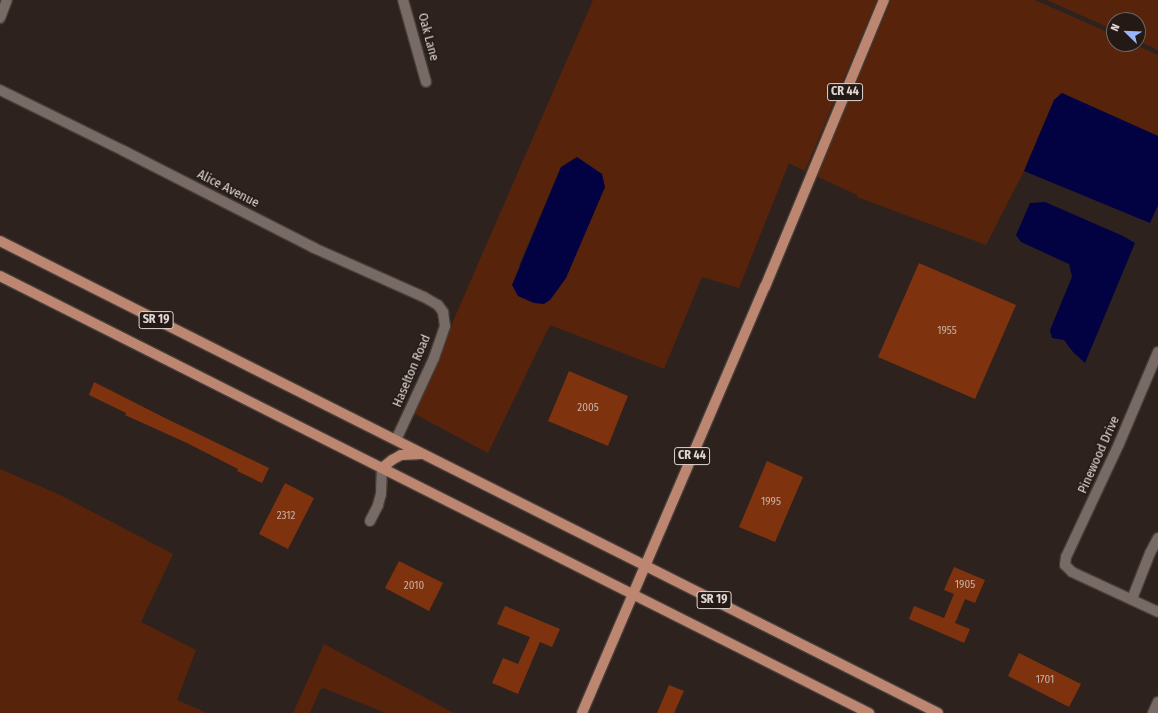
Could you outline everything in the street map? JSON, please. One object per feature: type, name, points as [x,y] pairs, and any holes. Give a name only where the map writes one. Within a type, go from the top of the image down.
[{"type":"main road","name":"CR 44","points":[[582,713],[644,565],[757,305],[884,0]]},
{"type":"main road","name":"SR 19","points":[[0,241],[938,713]]},
{"type":"main road","name":"SR 19","points":[[0,276],[869,713]]},
{"type":"main road","points":[[382,468],[401,455],[424,454]]},
{"type":"street","points":[[0,18],[7,0]]},
{"type":"street","name":"Oak Lane","points":[[403,0],[411,23],[426,82]]},
{"type":"street","name":"Alice Avenue","points":[[0,90],[124,150],[314,248],[424,297],[438,305],[444,312]]},
{"type":"street","name":"Haselton Road","points":[[396,440],[434,358],[445,326],[444,312]]},
{"type":"street","name":"Pinewood Drive","points":[[1132,599],[1072,572],[1066,567],[1066,557],[1119,444],[1158,352]]},
{"type":"street","points":[[370,521],[379,499],[382,468]]},
{"type":"street","points":[[1158,538],[1150,553],[1132,599],[1158,612]]},
{"type":"street","points":[[1154,713],[1158,702]]},
{"type":"shaded area","points":[[593,0],[877,0],[805,171],[789,163],[739,288],[702,277],[664,369],[550,325],[488,453],[413,413]],"holes":[[[561,167],[605,187],[566,278],[550,300],[519,265]]]},
{"type":"shaded area","points":[[891,0],[1035,0],[1106,31],[1106,52],[1146,52],[1146,50],[1158,55],[1158,136],[1061,93],[1054,100],[1024,171],[986,245],[857,197],[857,195],[816,176]]},
{"type":"shaded area","points":[[1047,0],[1158,0],[1158,50],[1146,45],[1146,12],[1106,12],[1106,26]]},
{"type":"shaded area","points":[[1062,93],[1158,136],[1158,205],[1150,223],[1024,171],[1054,100]]},
{"type":"shaded area","points":[[577,157],[602,174],[605,187],[566,278],[550,300],[544,304],[534,303],[518,296],[512,285],[561,167]]},
{"type":"shaded area","points":[[1045,202],[1123,236],[1135,243],[1085,363],[1073,352],[1064,340],[1052,338],[1050,330],[1072,277],[1069,264],[1021,242],[1016,235],[1030,203]]},
{"type":"shaded area","points":[[0,469],[60,495],[173,554],[141,622],[196,650],[177,700],[207,713],[0,713]]},
{"type":"shaded area","points":[[324,644],[454,713],[386,713],[323,688],[320,690],[310,713],[293,713]]},
{"type":"building","points":[[919,263],[1016,305],[975,399],[878,357]]},
{"type":"building","points":[[569,371],[628,396],[608,446],[548,421]]},
{"type":"building","points":[[94,382],[269,468],[262,483],[187,443],[125,415],[126,413],[89,395]]},
{"type":"building","points":[[767,461],[803,477],[775,542],[739,527]]},
{"type":"building","points":[[285,483],[314,498],[288,549],[259,534]]},
{"type":"building","points":[[399,561],[443,583],[429,611],[385,588]]},
{"type":"building","points":[[954,567],[985,580],[975,603],[965,599],[955,623],[970,629],[964,643],[909,619],[914,606],[944,618],[954,594],[944,590]]},
{"type":"building","points":[[505,606],[560,629],[552,647],[540,642],[518,694],[492,683],[503,658],[518,664],[530,637],[497,624]]},
{"type":"building","points":[[1019,653],[1081,684],[1069,707],[1008,676]]},
{"type":"building","points":[[669,685],[684,691],[674,713],[657,713]]}]
